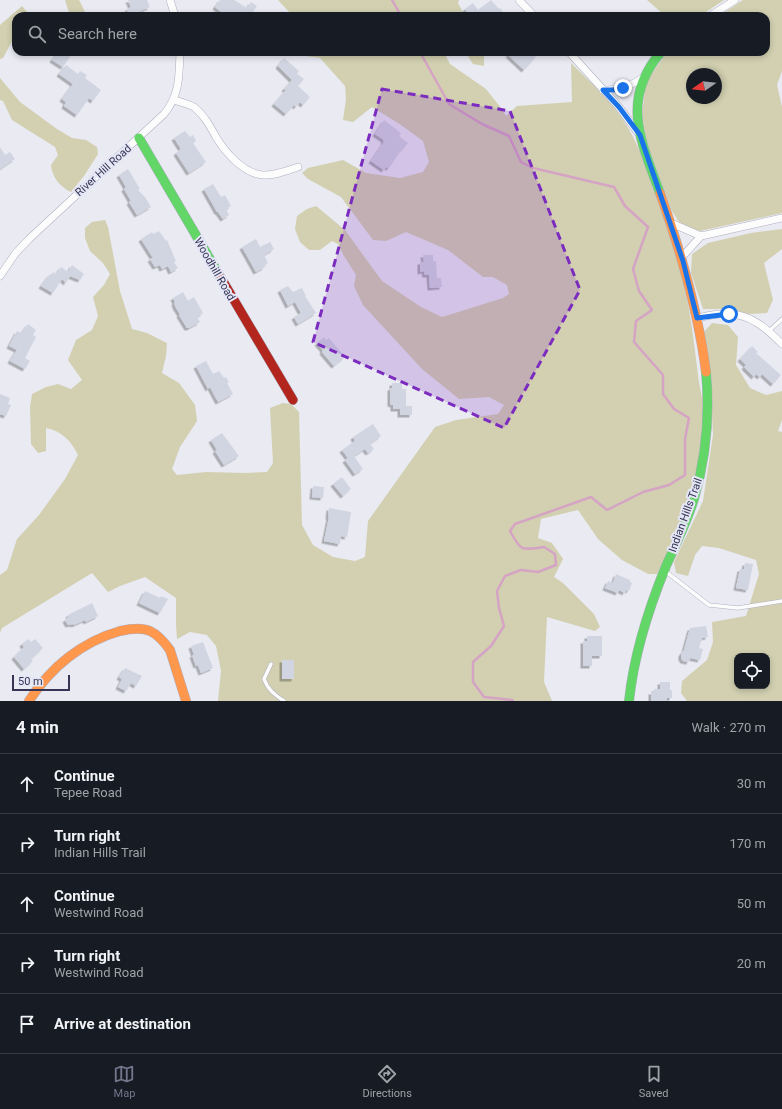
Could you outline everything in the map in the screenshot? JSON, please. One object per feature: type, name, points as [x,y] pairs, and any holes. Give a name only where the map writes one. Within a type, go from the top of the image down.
[{"type":"street","points":[[170,0],[174,12]]},
{"type":"street","points":[[519,0],[530,12]]},
{"type":"street","points":[[716,12],[735,0]]},
{"type":"street","name":"River Hill Road","points":[[0,276],[15,254],[29,239],[164,114],[174,100],[178,83],[180,56]]},
{"type":"street","points":[[573,56],[619,107],[640,135]]},
{"type":"street","name":"Indian Hills Trail","points":[[629,701],[630,682],[640,637],[664,571],[696,491],[703,463],[708,415],[707,384],[697,318],[682,257],[640,135],[638,124],[638,102],[644,77],[648,68],[658,56]]},
{"type":"street","points":[[603,90],[623,88],[635,84],[644,77]]},
{"type":"street","points":[[174,100],[194,107],[210,125],[219,142],[248,170],[263,175],[283,172],[298,167]]},
{"type":"street","name":"Woodhill Road","points":[[139,138],[293,400]]},
{"type":"street","points":[[682,257],[701,236],[782,218]]},
{"type":"street","points":[[671,223],[701,236]]},
{"type":"street","points":[[697,318],[734,314],[753,320],[770,331],[782,342]]},
{"type":"street","points":[[29,701],[42,681],[79,649],[111,634],[139,629],[153,632],[166,644],[170,650],[186,701]]},
{"type":"lane","points":[[770,331],[782,318]]},
{"type":"lane","points":[[664,571],[709,605],[738,608],[782,601]]},
{"type":"lane","points":[[271,664],[264,679],[267,687],[273,694],[284,701]]},
{"type":"highlighted area","points":[[382,89],[510,111],[580,290],[504,428],[313,342]]},
{"type":"shaded area","points":[[65,0],[79,0],[85,12],[69,12]]},
{"type":"shaded area","points":[[278,0],[459,0],[458,3],[463,12],[289,12]]},
{"type":"shaded area","points":[[647,0],[724,0],[706,12],[661,12]]},
{"type":"shaded area","points":[[743,0],[782,0],[782,71],[777,85],[782,107],[782,213],[700,231],[691,229],[679,222],[672,211],[646,141],[642,114],[646,82],[664,56],[770,56],[770,12],[725,12]]},
{"type":"shaded area","points":[[22,6],[27,12],[15,12]]},
{"type":"shaded area","points":[[12,15],[12,41],[3,58],[0,59],[0,25]]},
{"type":"shaded area","points":[[306,56],[446,56],[450,64],[486,89],[506,116],[517,106],[572,102],[571,63],[601,93],[621,117],[637,144],[649,173],[681,272],[688,305],[704,408],[703,434],[700,454],[682,516],[657,574],[648,574],[622,560],[598,539],[578,510],[541,519],[538,538],[552,543],[563,559],[554,577],[563,583],[594,614],[600,627],[595,631],[547,617],[544,682],[552,701],[218,701],[221,671],[216,646],[207,635],[190,632],[177,639],[176,598],[145,577],[108,592],[92,573],[2,628],[0,633],[0,575],[7,570],[17,539],[39,515],[65,479],[78,455],[65,437],[52,429],[46,428],[46,451],[38,453],[31,444],[30,407],[32,394],[46,387],[58,384],[71,389],[82,380],[68,360],[76,340],[92,330],[98,316],[93,297],[104,285],[110,274],[103,263],[90,251],[85,238],[85,228],[92,222],[105,220],[108,227],[120,291],[132,329],[147,333],[167,343],[162,373],[179,383],[195,405],[197,421],[180,447],[172,469],[177,475],[206,472],[267,472],[273,463],[270,408],[283,403],[291,404],[299,412],[302,525],[313,545],[333,557],[355,561],[365,557],[368,521],[435,427],[456,420],[498,414],[504,405],[489,397],[459,399],[422,369],[363,305],[354,286],[356,275],[338,244],[332,241],[320,250],[309,250],[300,242],[295,229],[297,216],[307,209],[316,206],[345,230],[382,281],[421,307],[442,317],[503,298],[509,294],[507,285],[493,277],[483,277],[448,250],[406,232],[386,241],[373,240],[341,197],[308,179],[302,173],[308,168],[343,160],[366,173],[400,178],[423,172],[429,162],[423,141],[372,107],[353,122],[343,120],[346,99],[345,86],[320,58]]},
{"type":"shaded area","points":[[468,56],[484,56],[484,66],[473,64]]},
{"type":"shaded area","points":[[0,78],[20,102],[57,129],[72,138],[86,140],[97,147],[98,154],[84,176],[71,192],[60,184],[53,174],[51,165],[58,155],[55,147],[12,120],[3,101],[0,100]]},
{"type":"shaded area","points":[[782,229],[782,249],[764,263],[773,300],[767,313],[749,314],[729,309],[703,309],[691,273],[692,254],[708,243],[751,233]]},
{"type":"shaded area","points":[[712,323],[728,325],[738,337],[736,365],[750,388],[766,395],[782,391],[782,420],[778,431],[782,432],[782,701],[687,701],[681,693],[682,681],[707,660],[713,642],[712,622],[746,616],[759,574],[756,560],[719,548],[702,546],[695,555],[688,576],[676,573],[674,562],[703,501],[713,435],[710,371],[704,332]]},
{"type":"building","points":[[128,0],[147,0],[150,7],[138,12],[128,12],[127,9],[131,7]]},
{"type":"building","points":[[220,0],[234,0],[247,8],[251,2],[257,6],[253,12],[221,12],[215,7]]},
{"type":"building","points":[[491,0],[503,12],[467,12],[465,9],[473,3],[478,10]]},
{"type":"building","points":[[55,56],[70,56],[63,67],[52,60]]},
{"type":"building","points":[[509,56],[535,56],[536,57],[524,70]]},
{"type":"building","points":[[284,58],[299,71],[297,74],[304,79],[298,86],[310,97],[303,105],[300,102],[296,107],[294,105],[286,114],[274,104],[292,80],[278,66]]},
{"type":"building","points":[[66,65],[78,74],[80,71],[87,75],[85,78],[101,90],[93,101],[89,98],[77,115],[64,106],[66,102],[62,99],[73,84],[59,74]]},
{"type":"building","points":[[384,120],[401,133],[399,136],[408,143],[389,168],[386,167],[384,170],[371,161],[384,142],[384,140],[375,134]]},
{"type":"building","points":[[185,131],[190,137],[193,135],[196,141],[193,143],[206,162],[189,173],[176,153],[181,149],[174,138]]},
{"type":"building","points":[[0,147],[5,155],[10,152],[15,159],[0,169]]},
{"type":"building","points":[[128,169],[140,189],[138,190],[145,197],[151,207],[137,215],[129,202],[131,201],[124,189],[126,187],[119,175]]},
{"type":"building","points":[[213,184],[221,197],[225,195],[231,206],[226,209],[229,215],[223,219],[217,212],[204,189]]},
{"type":"building","points":[[159,231],[166,241],[167,240],[176,261],[174,262],[178,268],[171,272],[168,266],[162,269],[160,265],[155,267],[150,259],[153,258],[141,239],[152,232],[153,234]]},
{"type":"building","points":[[256,239],[260,247],[270,242],[274,249],[264,255],[268,263],[264,265],[265,267],[256,272],[242,247]]},
{"type":"building","points":[[423,255],[433,255],[433,261],[436,261],[437,278],[441,278],[442,287],[430,288],[429,275],[425,275],[424,271],[420,272],[420,262],[424,262]]},
{"type":"building","points":[[72,265],[84,274],[80,280],[70,276],[66,283],[62,279],[53,293],[41,286],[50,274],[51,275],[53,272],[56,274],[61,267],[68,272]]},
{"type":"building","points":[[288,286],[293,292],[302,288],[305,296],[316,313],[298,324],[294,317],[301,313],[295,302],[288,306],[280,290]]},
{"type":"building","points":[[183,292],[188,301],[194,297],[203,313],[197,317],[200,322],[189,328],[187,328],[179,315],[180,314],[176,308],[173,298]]},
{"type":"building","points":[[28,324],[36,330],[33,335],[36,337],[25,358],[30,361],[25,369],[10,361],[17,350],[9,346],[17,331],[21,333]]},
{"type":"building","points":[[324,337],[326,340],[329,338],[345,357],[334,366],[322,352],[323,350],[317,343]]},
{"type":"building","points":[[752,346],[758,352],[756,353],[781,375],[773,384],[762,374],[760,377],[756,374],[754,377],[744,367],[746,365],[740,359]]},
{"type":"building","points":[[206,361],[213,374],[219,371],[224,378],[226,377],[229,382],[227,383],[233,394],[218,402],[210,387],[208,389],[196,366]]},
{"type":"building","points":[[392,383],[402,383],[402,389],[406,389],[406,406],[412,406],[412,415],[400,415],[400,409],[393,409],[393,405],[390,404],[390,388],[392,388]]},
{"type":"building","points":[[0,394],[10,398],[8,404],[11,405],[6,416],[0,414]]},
{"type":"building","points":[[373,424],[381,436],[370,444],[374,449],[368,453],[365,449],[354,456],[363,469],[355,474],[345,460],[348,458],[342,450],[355,441],[353,437]]},
{"type":"building","points":[[222,433],[239,456],[224,465],[215,451],[217,450],[211,440]]},
{"type":"building","points":[[342,477],[351,489],[343,496],[333,484]]},
{"type":"building","points":[[313,486],[324,487],[323,498],[312,497]]},
{"type":"building","points":[[329,508],[351,512],[347,537],[341,536],[340,544],[324,541],[329,517]]},
{"type":"building","points":[[745,563],[753,564],[748,590],[736,588],[740,569],[744,569]]},
{"type":"building","points":[[616,574],[630,580],[632,583],[629,591],[626,590],[625,593],[619,590],[618,593],[605,588],[608,581],[613,583]]},
{"type":"building","points":[[145,591],[160,598],[161,596],[168,599],[160,613],[139,603]]},
{"type":"building","points":[[92,603],[98,616],[86,622],[85,620],[74,625],[68,625],[65,620],[69,617],[68,615]]},
{"type":"building","points":[[706,626],[708,637],[702,638],[699,648],[703,649],[700,660],[690,658],[689,662],[683,661],[681,654],[684,650],[690,628]]},
{"type":"building","points":[[587,636],[602,636],[602,656],[592,656],[592,666],[583,666],[583,641],[587,641]]},
{"type":"building","points":[[28,639],[31,642],[35,639],[43,648],[31,659],[33,661],[24,669],[14,657],[24,647],[22,644]]},
{"type":"building","points":[[203,642],[213,668],[201,673],[198,665],[196,666],[192,655],[194,655],[191,646]]},
{"type":"building","points":[[282,660],[294,660],[294,679],[282,679]]},
{"type":"building","points":[[125,668],[142,676],[136,686],[131,683],[126,691],[118,687],[122,679],[119,677]]},
{"type":"building","points":[[660,682],[670,682],[672,698],[667,698],[667,701],[651,701],[651,692],[654,692],[654,689],[660,689]]},
{"type":"waterway","points":[[392,0],[399,12]]},
{"type":"waterway","points":[[422,56],[449,104],[482,124],[509,136],[521,162],[533,168],[614,187],[625,206],[648,227],[633,269],[639,291],[652,310],[636,321],[634,342],[663,375],[663,394],[674,409],[689,418],[685,439],[685,475],[669,485],[643,492],[607,510],[591,497],[515,524],[510,531],[517,543],[523,548],[531,549],[544,547],[555,554],[556,565],[538,572],[521,570],[505,576],[497,591],[499,608],[504,626],[491,646],[473,662],[473,682],[484,697],[513,701]]},
{"type":"traffic: fast","points":[[658,56],[648,70],[641,87],[638,104],[638,121],[646,156],[660,193]]},
{"type":"traffic: fast","points":[[139,138],[221,278]]},
{"type":"traffic: fast","points":[[629,701],[634,666],[653,599],[688,516],[702,468],[708,404],[706,372]]},
{"type":"traffic: slow","points":[[660,193],[688,281],[703,349],[706,372]]},
{"type":"traffic: slow","points":[[29,701],[37,689],[57,667],[80,649],[106,636],[131,629],[150,631],[164,642],[170,650],[186,701]]},
{"type":"traffic: jam","points":[[221,278],[293,400]]},
{"type":"route","points":[[623,88],[603,90],[619,107],[640,135],[683,261],[697,318],[729,314]]}]
